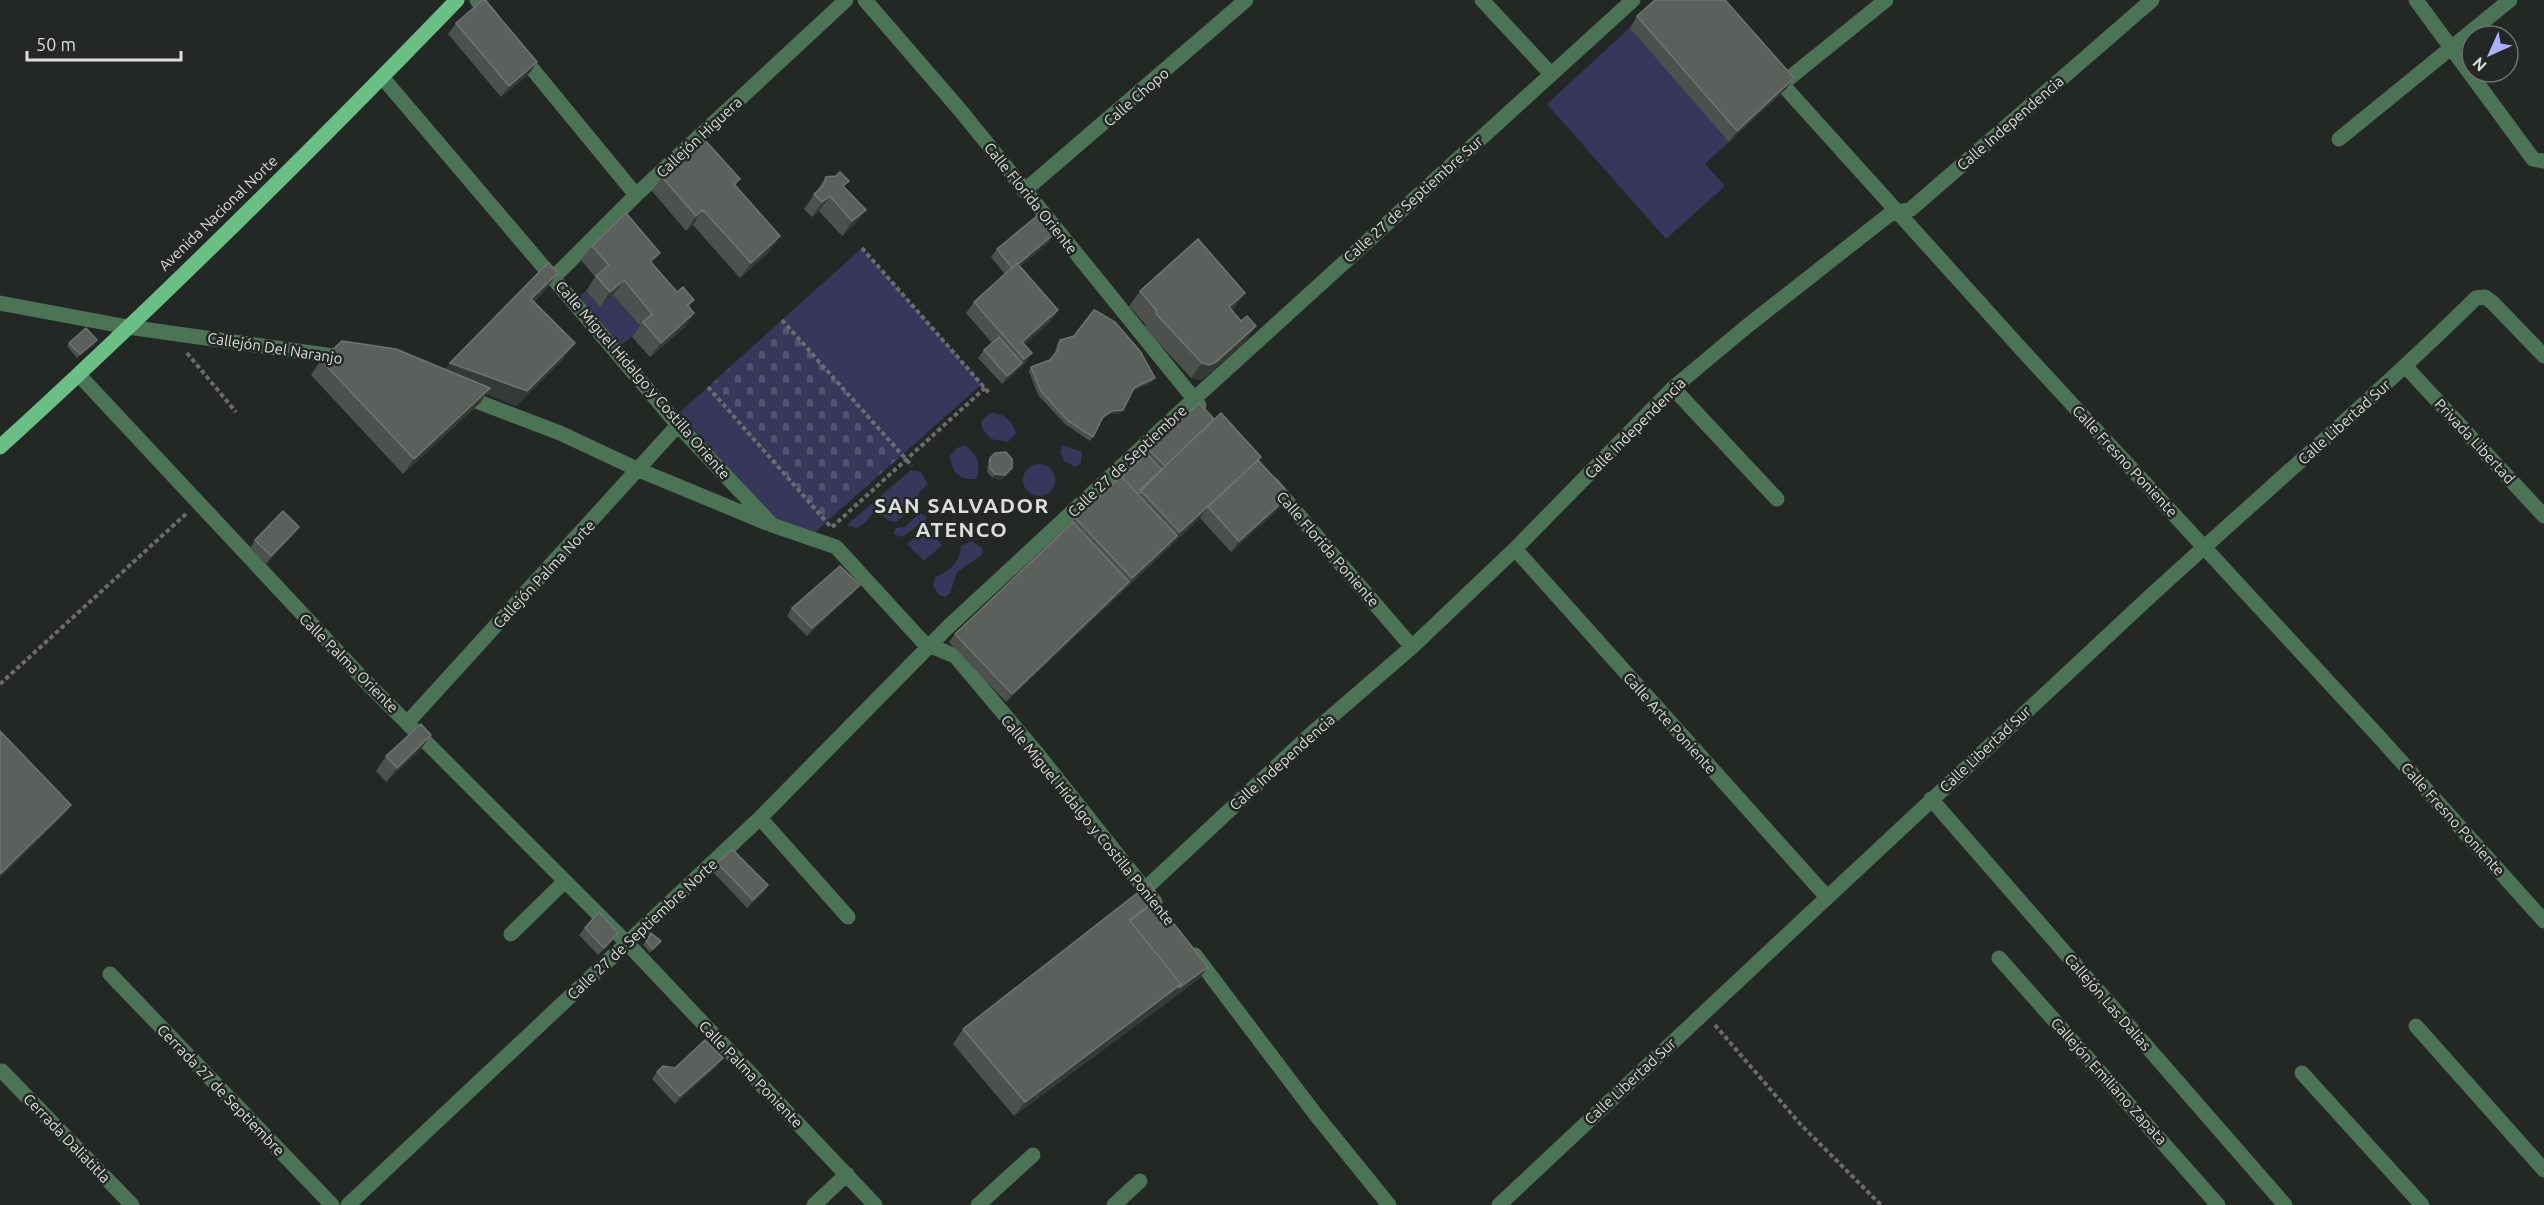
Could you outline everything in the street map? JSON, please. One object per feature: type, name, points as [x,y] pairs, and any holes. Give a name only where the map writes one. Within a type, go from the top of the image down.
[{"type":"main road","name":"Avenida Nacional Norte","points":[[0,447],[79,375],[382,78],[457,0]]},
{"type":"street","points":[[477,0],[498,27]]},
{"type":"street","name":"Callejón Higuera","points":[[554,277],[636,195],[846,0]]},
{"type":"street","name":"Calle Florida Oriente","points":[[865,0],[960,110],[1194,399]]},
{"type":"street","name":"Calle Chopo","points":[[1024,191],[1246,0]]},
{"type":"street","points":[[1482,0],[1551,74]]},
{"type":"street","points":[[1782,84],[1886,0]]},
{"type":"street","name":"Calle Independencia","points":[[1145,889],[1310,735],[1412,647],[1515,549],[1673,388],[1890,214],[1911,209],[2151,0]]},
{"type":"street","points":[[2416,0],[2533,159],[2544,161]]},
{"type":"street","points":[[2339,139],[2510,0]]},
{"type":"street","name":"Calle 27 de Septiembre Sur","points":[[1194,399],[1630,1]]},
{"type":"street","points":[[513,44],[636,195]]},
{"type":"street","name":"Calle Fresno Poniente","points":[[1759,59],[2544,921]]},
{"type":"street","name":"Calle Miguel Hidalgo y Costilla Oriente","points":[[382,78],[651,388],[678,425],[772,525],[836,547],[931,647]]},
{"type":"street","name":"Calle Libertad Sur","points":[[1498,1205],[1826,896],[2204,546],[2406,367],[2476,298],[2485,297],[2493,303],[2544,356]]},
{"type":"street","name":"Callejón Del Naranjo","points":[[0,303],[128,327],[364,361]]},
{"type":"street","name":"Privada Libertad","points":[[2406,367],[2544,516]]},
{"type":"street","name":"Calle Palma Oriente","points":[[79,375],[197,504],[366,682],[627,943]]},
{"type":"street","points":[[1673,388],[1777,499]]},
{"type":"street","points":[[452,391],[560,434],[639,470],[772,525]]},
{"type":"street","points":[[1194,399],[1209,414]]},
{"type":"street","name":"Calle 27 de Septiembre","points":[[931,647],[948,627],[1194,399]]},
{"type":"street","name":"Callejón Palma Norte","points":[[408,722],[678,425]]},
{"type":"street","name":"Calle Florida Poniente","points":[[1265,476],[1412,647]]},
{"type":"street","name":"Calle Arte Poniente","points":[[1515,549],[1826,896]]},
{"type":"street","name":"Calle 27 de Septiembre Norte","points":[[355,1203],[760,818],[931,647]]},
{"type":"street","name":"Calle Miguel Hidalgo y Costilla Poniente","points":[[931,647],[955,656],[1036,752],[1166,917]]},
{"type":"street","name":"Callejón Las Dalias","points":[[1931,799],[2285,1205]]},
{"type":"street","points":[[760,818],[848,917]]},
{"type":"street","points":[[511,934],[565,881]]},
{"type":"street","name":"Calle Palma Poniente","points":[[627,943],[875,1205]]},
{"type":"street","points":[[1188,946],[1316,1115],[1389,1205]]},
{"type":"street","name":"Callejón Emiliano Zapata","points":[[1999,958],[2218,1205]]},
{"type":"street","name":"Cerrada 27 de Septiembre","points":[[110,974],[332,1205]]},
{"type":"street","points":[[2416,1026],[2544,1170]]},
{"type":"street","name":"Cerrada Daliatitla","points":[[2,1071],[132,1205]]},
{"type":"street","points":[[2302,1073],[2422,1205]]},
{"type":"street","points":[[978,1205],[1033,1155]]},
{"type":"street","points":[[814,1205],[847,1174]]},
{"type":"street","points":[[1114,1205],[1140,1181]]},
{"type":"path","points":[[862,248],[990,394]]},
{"type":"path","points":[[782,320],[912,466]]},
{"type":"path","points":[[169,332],[236,412]]},
{"type":"path","points":[[708,387],[837,534]]},
{"type":"path","points":[[832,528],[985,388]]},
{"type":"path","points":[[0,684],[197,504]]},
{"type":"path","points":[[1704,1013],[1801,1125],[1881,1205]]},
{"type":"green space","points":[[1660,0],[1786,89],[1705,164],[1725,186],[1666,239],[1547,104]]},
{"type":"green space","points":[[862,248],[982,384],[902,455],[782,320]]},
{"type":"green space","points":[[586,291],[600,307],[613,295],[642,329],[618,347],[575,299]]},
{"type":"green space","points":[[782,320],[902,455],[827,521],[708,387]]},
{"type":"green space","points":[[708,387],[827,521],[816,532],[775,520],[679,413]]},
{"type":"green space","points":[[990,413],[1007,418],[1012,424],[1016,433],[1008,442],[991,439],[982,428],[981,421]]},
{"type":"green space","points":[[965,445],[973,452],[977,460],[976,479],[961,477],[953,467],[950,456],[957,448]]},
{"type":"green space","points":[[1063,445],[1082,452],[1081,463],[1076,467],[1064,461],[1060,451]]},
{"type":"green space","points":[[1039,464],[1050,469],[1055,480],[1050,491],[1039,496],[1028,491],[1023,480],[1028,469]]},
{"type":"green space","points":[[911,470],[921,472],[928,484],[920,491],[914,507],[896,522],[889,521],[876,510],[864,524],[856,528],[847,525]]},
{"type":"green space","points":[[919,513],[927,516],[926,520],[902,537],[893,534],[896,528],[905,527]]},
{"type":"green space","points":[[925,527],[942,545],[924,561],[907,544]]},
{"type":"green space","points":[[972,541],[982,548],[983,554],[957,572],[950,593],[945,597],[939,595],[933,586],[935,577],[953,565],[959,557],[961,546]]},
{"type":"building","points":[[483,0],[537,62],[509,86],[456,23]]},
{"type":"building","points":[[1655,0],[1725,0],[1794,78],[1737,131],[1637,16]]},
{"type":"building","points":[[704,139],[740,179],[734,184],[780,236],[751,263],[703,210],[696,216],[662,177]]},
{"type":"building","points":[[840,172],[849,181],[843,186],[866,210],[852,221],[830,196],[822,202],[814,194],[823,186],[826,177],[836,176]]},
{"type":"building","points":[[626,213],[660,253],[650,261],[677,292],[683,287],[694,300],[687,305],[694,313],[661,343],[643,322],[652,314],[624,280],[610,292],[596,276],[609,265],[592,246]]},
{"type":"building","points":[[1037,216],[1053,235],[1012,268],[997,249]]},
{"type":"building","points":[[1198,239],[1245,293],[1229,307],[1241,321],[1247,316],[1256,326],[1216,362],[1209,365],[1202,363],[1156,314],[1156,310],[1140,291]]},
{"type":"building","points":[[548,263],[558,273],[531,299],[575,343],[527,391],[450,363]]},
{"type":"building","points":[[1017,263],[1058,310],[1022,342],[1032,353],[1024,359],[974,302]]},
{"type":"building","points":[[1094,310],[1115,322],[1140,351],[1155,378],[1134,388],[1123,410],[1112,411],[1103,417],[1093,437],[1068,421],[1041,391],[1031,367],[1050,360],[1058,350],[1060,340],[1074,336]]},
{"type":"building","points":[[86,328],[97,340],[80,354],[69,343]]},
{"type":"building","points":[[999,337],[1022,363],[1007,376],[984,350]]},
{"type":"building","points":[[342,341],[396,349],[490,388],[414,459],[321,360]]},
{"type":"building","points":[[1199,403],[1214,419],[1165,466],[1149,450]]},
{"type":"building","points":[[1221,413],[1261,457],[1180,532],[1140,490]]},
{"type":"building","points":[[1006,452],[1012,459],[1012,468],[1005,475],[995,474],[990,468],[990,458],[995,453]]},
{"type":"building","points":[[1147,454],[1162,470],[1138,494],[1122,477]]},
{"type":"building","points":[[1258,460],[1290,495],[1239,541],[1208,507]]},
{"type":"building","points":[[1121,476],[1177,536],[1132,578],[1076,519]]},
{"type":"building","points":[[283,511],[299,527],[271,556],[255,540]]},
{"type":"building","points":[[1073,522],[1129,582],[1012,694],[955,634]]},
{"type":"building","points":[[840,566],[860,585],[812,628],[792,608]]},
{"type":"building","points":[[421,724],[431,735],[397,768],[386,756]]},
{"type":"building","points":[[0,731],[71,805],[0,874]]},
{"type":"building","points":[[732,849],[768,885],[753,900],[717,863]]},
{"type":"building","points":[[1150,883],[1159,898],[1129,920],[1181,984],[1025,1102],[963,1029]]},
{"type":"building","points":[[1156,901],[1208,967],[1179,988],[1181,984],[1130,921]]},
{"type":"building","points":[[599,912],[618,933],[604,948],[585,928]]},
{"type":"building","points":[[651,933],[661,941],[653,949],[646,941]]},
{"type":"building","points":[[705,1040],[723,1058],[680,1096],[657,1072],[663,1066],[675,1068]]},
{"type":"district","name":"SAN SALVADOR ATENCO","points":[[962,517]]}]
